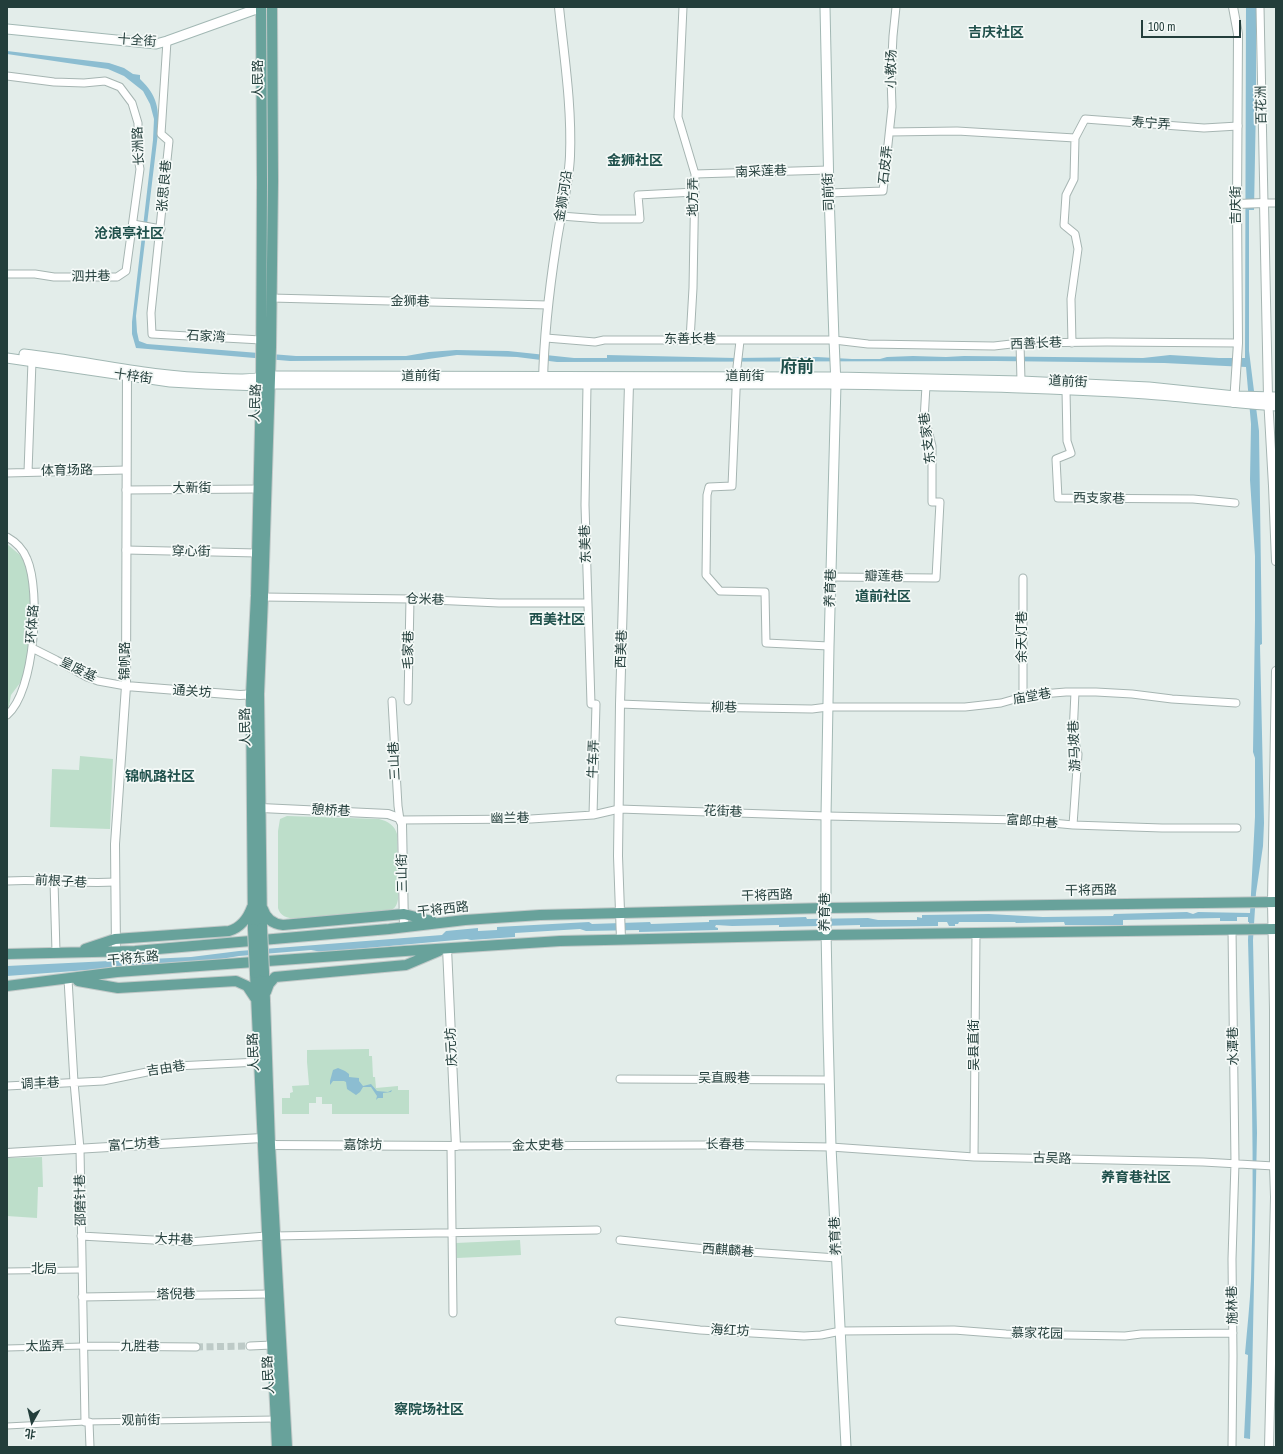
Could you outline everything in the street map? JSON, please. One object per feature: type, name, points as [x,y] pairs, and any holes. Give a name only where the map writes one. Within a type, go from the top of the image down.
[{"type":"main road","name":"人民路","points":[[257,906],[261,808],[255,694],[263,597],[265,376],[261,7]]},
{"type":"main road","name":"十全街","points":[[7,29],[152,44],[167,42],[261,7]]},
{"type":"main road","name":"人民路","points":[[264,343],[271,298],[273,182],[272,7]]},
{"type":"main road","name":"司前街","points":[[825,7],[828,170],[836,381]]},
{"type":"main road","name":"十梓街","points":[[7,352],[39,356],[127,373]]},
{"type":"main road","name":"十梓街","points":[[7,358],[127,373],[226,378],[265,376]]},
{"type":"main road","name":"人民路","points":[[265,376],[258,489],[257,553],[255,694],[257,906],[260,998],[270,1145],[269,1294],[277,1447]]},
{"type":"main road","name":"道前街","points":[[265,376],[543,380],[1021,381],[1149,387],[1234,399]]},
{"type":"main road","name":"道前街","points":[[543,380],[587,384],[737,381]]},
{"type":"main road","name":"道前街","points":[[836,381],[926,386],[1066,390],[1268,401]]},
{"type":"main road","name":"养育巷","points":[[836,381],[829,646],[826,816],[826,932],[829,1080],[846,1447]]},
{"type":"main road","name":"干将西路","points":[[260,940],[540,915],[620,917],[826,911],[1274,902]]},
{"type":"main road","points":[[76,952],[115,939],[228,931],[236,928],[242,923],[257,906],[269,920],[276,924],[282,925],[404,914],[440,923]]},
{"type":"main road","points":[[406,965],[405,951],[620,936],[826,932],[976,933],[1274,929]]},
{"type":"main road","name":"干将东路","points":[[7,954],[135,951],[260,940]]},
{"type":"main road","points":[[68,979],[118,988],[236,981],[243,983],[260,998],[271,980],[280,976],[406,965],[446,948]]},
{"type":"main road","name":"干将东路","points":[[7,986],[117,972],[405,951]]},
{"type":"main road","name":"人民路","points":[[260,998],[259,1062],[262,1138],[287,1447]]},
{"type":"street","name":"金狮河沿","points":[[543,380],[548,305],[569,163],[570,146],[567,84],[559,7]]},
{"type":"street","name":"地方弄","points":[[683,7],[678,117],[695,174],[693,288],[690,340]]},
{"type":"street","name":"小教场","points":[[890,132],[892,107],[891,77],[896,7]]},
{"type":"street","name":"吉庆街","points":[[1233,7],[1238,34],[1238,356],[1234,399]]},
{"type":"street","name":"百花洲","points":[[1260,7],[1261,203]]},
{"type":"street","name":"张思良巷","points":[[152,334],[151,313],[161,229],[169,141],[161,134],[167,42]]},
{"type":"street","name":"长洲路","points":[[7,76],[69,83],[105,81],[120,87],[132,103],[138,123],[138,158],[140,169],[136,224]]},
{"type":"street","name":"寿宁弄","points":[[1075,138],[1085,120],[1204,128],[1238,126]]},
{"type":"street","points":[[890,132],[957,131],[1075,138],[1074,179],[1066,195],[1064,225],[1075,234],[1078,249],[1071,299],[1072,343]]},
{"type":"street","name":"石皮弄","points":[[829,193],[883,191],[890,132]]},
{"type":"street","name":"南采莲巷","points":[[695,174],[828,170]]},
{"type":"street","points":[[561,216],[600,219],[640,219],[638,195],[694,192]]},
{"type":"street","points":[[1261,203],[1268,401],[1276,561]]},
{"type":"street","points":[[1238,204],[1276,203]]},
{"type":"street","points":[[136,224],[161,229]]},
{"type":"street","name":"泗井巷","points":[[7,274],[35,274],[54,277],[117,277],[126,271],[136,224]]},
{"type":"street","name":"金狮巷","points":[[271,298],[548,305]]},
{"type":"street","name":"石家湾","points":[[152,334],[264,343]]},
{"type":"street","name":"东善长巷","points":[[546,338],[595,342],[604,340],[834,340]]},
{"type":"street","points":[[740,340],[737,367],[732,486],[709,487],[707,495],[706,575],[720,591],[765,592],[766,643],[829,646]]},
{"type":"street","name":"西善长巷","points":[[834,340],[868,344],[994,346],[1020,343],[1238,343]]},
{"type":"street","points":[[1020,343],[1021,381]]},
{"type":"street","points":[[28,472],[32,361]]},
{"type":"street","name":"锦帆路","points":[[116,951],[115,882],[117,818],[126,686],[127,373]]},
{"type":"street","name":"东美巷","points":[[587,384],[585,505],[587,603],[593,704]]},
{"type":"street","name":"西美巷","points":[[620,936],[618,856],[620,704],[629,384]]},
{"type":"street","name":"东支家巷","points":[[926,386],[924,420],[932,446],[932,502],[940,502],[936,578]]},
{"type":"street","name":"西支家巷","points":[[1066,390],[1067,441],[1071,453],[1056,458],[1058,498],[1193,499],[1235,503]]},
{"type":"street","name":"体育场路","points":[[7,473],[126,470]]},
{"type":"street","name":"大新街","points":[[126,490],[258,489]]},
{"type":"street","name":"环体路","points":[[7,536],[22,549],[28,560],[33,577],[35,612],[32,648],[28,667],[19,698],[11,712],[7,715]]},
{"type":"street","name":"穿心街","points":[[126,550],[257,553]]},
{"type":"street","name":"瓣莲巷","points":[[832,577],[936,578]]},
{"type":"street","name":"余天灯巷","points":[[1023,697],[1024,578]]},
{"type":"street","name":"仓米巷","points":[[263,597],[410,599],[499,603],[587,603]]},
{"type":"street","name":"毛家巷","points":[[408,701],[410,599]]},
{"type":"street","name":"皇废基","points":[[32,648],[87,677],[98,681],[126,686]]},
{"type":"street","points":[[1269,1447],[1275,1318],[1275,1197],[1270,1165],[1274,1010],[1276,671]]},
{"type":"street","name":"通关坊","points":[[126,686],[240,695],[255,694]]},
{"type":"street","name":"庙堂巷","points":[[828,707],[965,707],[1002,703],[1023,697],[1075,692],[1132,694],[1172,699],[1236,703]]},
{"type":"street","name":"游马坡巷","points":[[1073,825],[1078,754],[1073,735],[1075,692]]},
{"type":"street","name":"三山巷","points":[[392,702],[400,820]]},
{"type":"street","name":"牛车弄","points":[[593,704],[593,815]]},
{"type":"street","name":"柳巷","points":[[620,704],[812,709],[828,707]]},
{"type":"street","name":"憩桥巷","points":[[261,808],[388,814],[397,817],[400,820]]},
{"type":"street","name":"幽兰巷","points":[[400,820],[531,819],[593,815],[619,809]]},
{"type":"street","name":"花街巷","points":[[619,809],[826,816]]},
{"type":"street","name":"富郎中巷","points":[[826,816],[1021,820],[1073,825],[1162,828],[1237,828]]},
{"type":"street","name":"三山街","points":[[400,820],[404,927]]},
{"type":"street","name":"前根子巷","points":[[7,881],[28,880],[96,884],[115,882]]},
{"type":"street","points":[[54,881],[56,952]]},
{"type":"street","name":"水潭巷","points":[[1232,929],[1235,1163]]},
{"type":"street","name":"吴县直街","points":[[974,1157],[976,933]]},
{"type":"street","name":"庆元坊","points":[[446,948],[454,1146]]},
{"type":"street","name":"邵磨针巷","points":[[68,979],[74,1082],[80,1148],[83,1346],[87,1422],[90,1447]]},
{"type":"street","name":"吉由巷","points":[[74,1082],[103,1081],[176,1066],[259,1062]]},
{"type":"street","name":"吴直殿巷","points":[[620,1079],[829,1080]]},
{"type":"street","name":"调丰巷","points":[[7,1086],[74,1082]]},
{"type":"street","name":"富仁坊巷","points":[[7,1153],[262,1138]]},
{"type":"street","name":"长春巷","points":[[619,1145],[704,1144],[832,1147]]},
{"type":"street","name":"嘉馀坊","points":[[270,1145],[454,1146]]},
{"type":"street","name":"金太史巷","points":[[454,1146],[619,1145]]},
{"type":"street","points":[[453,1312],[451,1234],[454,1146]]},
{"type":"street","name":"古吴路","points":[[832,1147],[974,1157],[1270,1165]]},
{"type":"street","name":"施林巷","points":[[1232,1447],[1232,1259],[1235,1163]]},
{"type":"street","name":"大井巷","points":[[81,1236],[189,1242],[270,1236],[451,1234],[597,1230]]},
{"type":"street","name":"西麒麟巷","points":[[620,1240],[706,1249],[837,1258]]},
{"type":"street","name":"北局","points":[[7,1271],[82,1270]]},
{"type":"street","name":"塔倪巷","points":[[82,1297],[269,1294]]},
{"type":"street","name":"海红坊","points":[[619,1321],[700,1330],[804,1336],[821,1335],[841,1331]]},
{"type":"street","name":"慕家花园","points":[[841,1331],[954,1330],[1006,1334],[1125,1336],[1141,1334],[1233,1333]]},
{"type":"street","points":[[250,1346],[272,1345]]},
{"type":"street","name":"九胜巷","points":[[83,1346],[196,1347]]},
{"type":"street","name":"太监弄","points":[[7,1348],[83,1346]]},
{"type":"street","name":"观前街","points":[[7,1426],[87,1422],[275,1419]]},
{"type":"green space","points":[[7,544],[20,555],[29,571],[32,624],[27,667],[20,683],[11,695],[7,709]]},
{"type":"green space","points":[[80,756],[113,759],[110,829],[50,827],[52,769],[79,770]]},
{"type":"green space","points":[[287,816],[379,819],[391,824],[397,834],[398,899],[395,907],[387,912],[296,919],[282,915],[278,908],[278,831],[280,819]]},
{"type":"green space","points":[[369,1049],[369,1056],[372,1056],[373,1077],[375,1077],[376,1088],[398,1086],[398,1090],[409,1090],[409,1114],[332,1114],[332,1104],[322,1104],[322,1097],[316,1097],[316,1103],[309,1103],[309,1114],[282,1114],[282,1098],[290,1098],[290,1093],[293,1092],[292,1086],[309,1085],[307,1050]]},
{"type":"green space","points":[[42,1157],[43,1187],[38,1187],[37,1218],[7,1216],[7,1158]]},
{"type":"green space","points":[[520,1240],[521,1255],[457,1258],[456,1243]]},
{"type":"water","points":[[1246,7],[1256,7],[1254,210],[1249,210],[1249,351],[1259,431],[1262,644],[1260,645],[1264,823],[1263,846],[1256,893],[1253,940],[1257,1133],[1250,1439],[1244,1438],[1248,1355],[1245,1354],[1251,1279],[1253,1194],[1248,917],[1237,917],[1237,921],[1220,921],[1220,918],[1123,920],[1123,925],[1065,925],[1064,922],[959,922],[958,924],[955,924],[955,926],[949,926],[947,922],[938,922],[938,926],[860,927],[860,925],[779,927],[779,925],[716,925],[715,927],[718,928],[718,930],[639,932],[639,930],[586,931],[580,929],[515,933],[515,937],[467,939],[322,952],[311,950],[239,956],[209,961],[7,976],[7,966],[191,957],[239,951],[442,935],[446,931],[478,928],[478,931],[497,930],[497,927],[589,922],[592,924],[650,922],[651,924],[709,922],[709,920],[806,917],[807,919],[868,918],[878,920],[917,920],[917,917],[922,918],[922,915],[989,914],[1043,917],[1113,916],[1114,914],[1187,912],[1193,914],[1198,912],[1250,913],[1255,817],[1255,758],[1253,752],[1255,556],[1250,480],[1251,424],[1246,367],[1164,363],[996,361],[557,362],[517,357],[457,355],[421,360],[290,361],[136,348],[132,334],[132,322],[153,140],[154,119],[150,104],[143,91],[124,76],[108,69],[7,54],[7,51],[109,63],[124,68],[133,74],[140,75],[140,79],[151,91],[154,97],[158,117],[158,133],[136,316],[139,341],[147,344],[296,356],[406,356],[429,352],[456,350],[508,351],[574,358],[607,358],[607,355],[735,358],[817,357],[852,359],[880,359],[887,357],[913,356],[1143,358],[1170,355],[1245,358]]},
{"type":"water","points":[[338,1068],[349,1074],[349,1077],[359,1078],[359,1081],[363,1086],[371,1084],[377,1091],[388,1092],[392,1090],[391,1092],[383,1093],[383,1098],[378,1098],[376,1100],[377,1096],[371,1087],[363,1087],[356,1095],[347,1089],[346,1082],[344,1081],[333,1081],[330,1085],[333,1070]]},
{"type":"tunnel","points":[[196,1347],[250,1346]]},
{"type":"district","name":"吉庆社区","points":[[996,33]]},
{"type":"district","name":"金狮社区","points":[[635,161]]},
{"type":"district","name":"沧浪亭社区","points":[[129,234]]},
{"type":"district","name":"府前","points":[[797,367]]},
{"type":"district","name":"道前社区","points":[[883,597]]},
{"type":"district","name":"西美社区","points":[[557,620]]},
{"type":"district","name":"锦帆路社区","points":[[160,777]]},
{"type":"district","name":"养育巷社区","points":[[1136,1178]]},
{"type":"district","name":"察院场社区","points":[[429,1410]]}]
